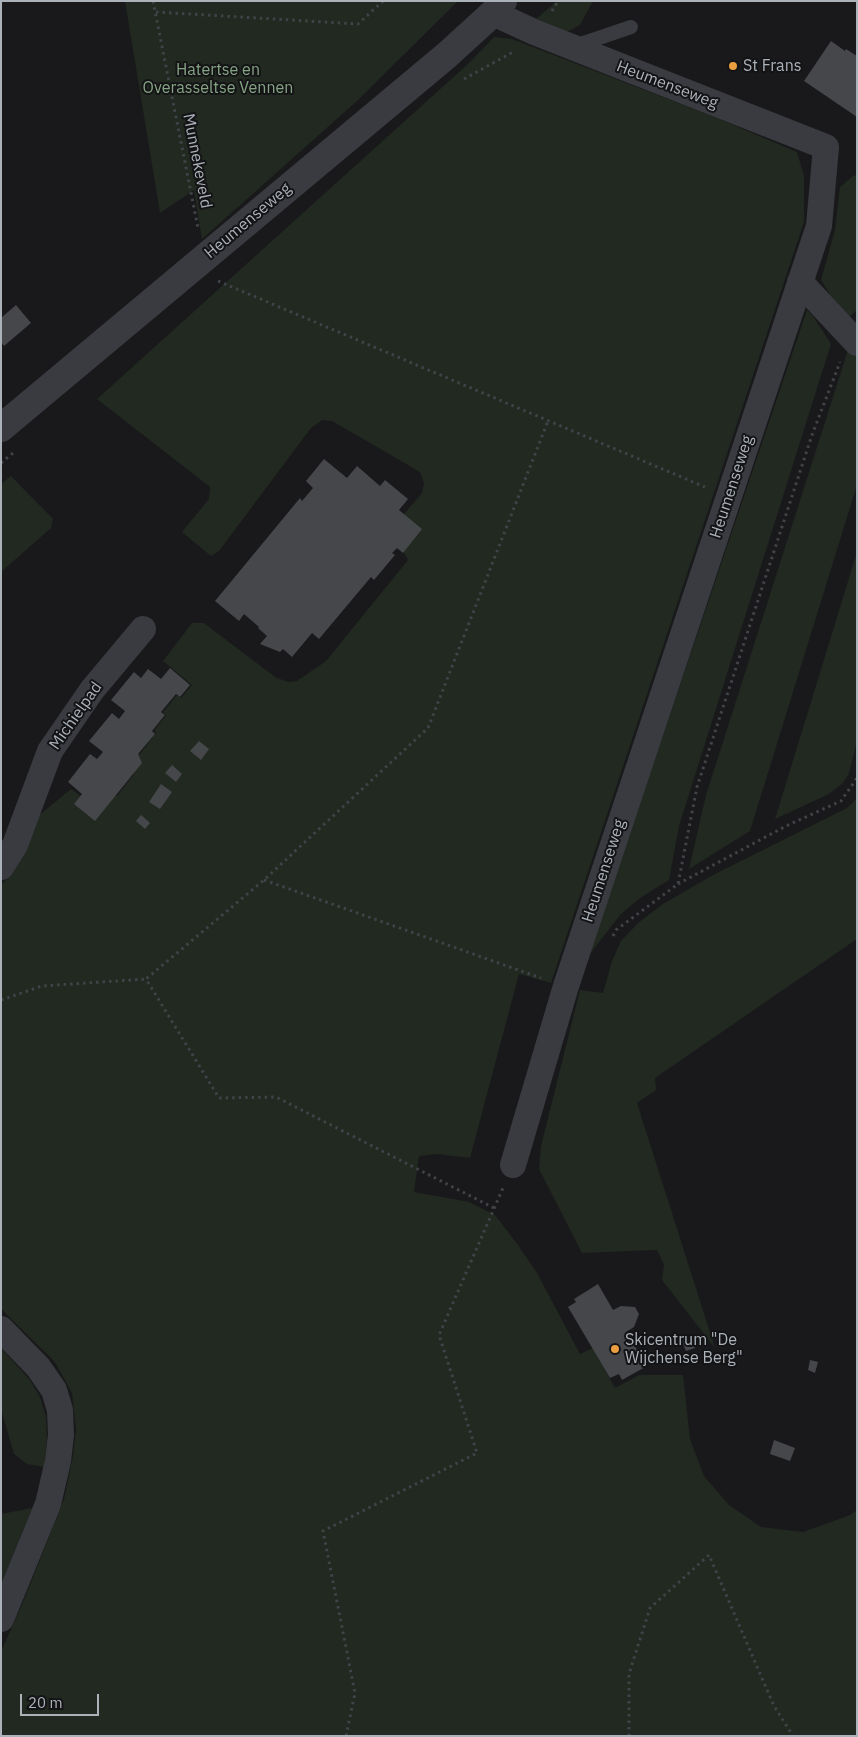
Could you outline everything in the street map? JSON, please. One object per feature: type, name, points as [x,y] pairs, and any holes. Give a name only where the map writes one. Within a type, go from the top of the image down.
[{"type":"street","name":"Heumenseweg","points":[[1,428],[447,54],[498,7],[534,32],[826,147],[819,226],[566,986],[513,1165]]},
{"type":"street","points":[[800,282],[857,343]]},
{"type":"street","name":"Michielpad","points":[[1,867],[16,845],[50,751],[92,690],[143,629]]},
{"type":"street","points":[[1,1329],[38,1366],[54,1390],[60,1410],[61,1435],[58,1461],[48,1504],[1,1619]]},
{"type":"lane","points":[[572,47],[631,27]]},
{"type":"path","name":"Munnekeveld","points":[[153,1],[200,236]]},
{"type":"path","points":[[156,12],[358,24],[383,1]]},
{"type":"path","points":[[217,280],[728,497]]},
{"type":"path","points":[[1,1000],[42,986],[146,979],[264,880],[428,728],[548,421]]},
{"type":"path","points":[[678,884],[786,826],[841,801],[857,778]]},
{"type":"path","points":[[146,979],[219,1098],[276,1097],[494,1208]]},
{"type":"path","points":[[346,1736],[355,1694],[323,1531],[477,1453],[438,1335],[513,1165]]},
{"type":"path","points":[[629,1736],[628,1674],[650,1608],[709,1555],[774,1706],[793,1736]]},
{"type":"green space","name":"Hatertse en Overasseltse Vennen","points":[[125,1],[458,1],[357,101],[202,239],[194,190],[160,213]]},
{"type":"green space","points":[[557,1],[593,1],[580,25],[565,33],[536,19]]},
{"type":"green space","points":[[494,37],[512,39],[712,116],[797,152],[804,176],[804,222],[551,983],[519,974],[470,1158],[437,1154],[419,1156],[414,1192],[469,1202],[495,1215],[537,1273],[580,1354],[593,1348],[615,1388],[639,1375],[683,1375],[690,1439],[704,1476],[729,1505],[761,1527],[803,1532],[850,1515],[857,1510],[857,1736],[1,1736],[1,1652],[64,1499],[73,1456],[76,1429],[72,1393],[55,1362],[1,1309],[1,885],[14,868],[31,822],[71,789],[95,807],[109,790],[117,796],[134,774],[121,764],[133,748],[140,754],[156,733],[154,731],[166,715],[163,712],[177,695],[181,698],[192,685],[163,661],[192,623],[204,623],[275,677],[288,682],[297,681],[326,661],[408,560],[391,529],[422,493],[424,483],[420,472],[332,421],[322,420],[311,428],[219,551],[211,556],[182,532],[209,499],[210,487],[97,399],[469,63]]},
{"type":"green space","points":[[854,175],[857,177],[857,310],[849,317],[832,298],[821,280],[835,230],[840,187]]},
{"type":"green space","points":[[807,310],[831,344],[679,826],[669,880],[640,898],[620,915],[590,954],[650,774]]},
{"type":"green space","points":[[848,350],[857,357],[857,485],[750,831],[689,869],[706,795]]},
{"type":"green space","points":[[11,476],[53,519],[51,528],[1,572],[1,484]]},
{"type":"green space","points":[[857,552],[857,741],[849,773],[843,783],[829,794],[775,819]]},
{"type":"green space","points":[[857,798],[857,939],[655,1078],[656,1090],[637,1103],[715,1348],[662,1280],[664,1265],[657,1250],[582,1253],[539,1169],[541,1146],[580,990],[603,993],[612,961],[621,941],[638,923],[663,904],[711,876],[847,808]]},
{"type":"green space","points":[[1,1348],[30,1380],[40,1397],[46,1417],[47,1441],[44,1467],[27,1464],[14,1454],[1,1409]]},
{"type":"green space","points":[[32,1508],[1,1585],[1,1514]]},
{"type":"building","points":[[831,41],[845,51],[846,49],[857,56],[857,117],[804,81]]},
{"type":"building","points":[[16,305],[31,323],[4,346],[1,342],[1,318]]},
{"type":"building","points":[[324,459],[347,478],[357,466],[380,486],[385,480],[408,499],[399,510],[422,529],[403,553],[397,548],[392,553],[395,555],[374,580],[371,577],[319,639],[312,633],[292,657],[283,649],[280,652],[260,644],[267,636],[259,627],[244,614],[239,621],[215,601],[300,498],[302,501],[313,488],[306,481]]},
{"type":"building","points":[[170,668],[190,685],[180,697],[176,694],[161,712],[165,715],[152,731],[155,734],[138,754],[142,763],[95,821],[74,804],[82,794],[68,782],[90,754],[97,759],[103,752],[89,741],[112,713],[119,719],[125,711],[111,700],[134,672],[141,678],[148,669],[161,679]]},
{"type":"building","points":[[199,741],[209,749],[201,760],[190,751]]},
{"type":"building","points":[[172,765],[182,774],[176,782],[165,773]]},
{"type":"building","points":[[161,784],[172,792],[160,809],[149,802]]},
{"type":"building","points":[[141,815],[150,823],[145,829],[136,821]]},
{"type":"building","name":"Skicentrum \"De Wijchense Berg\"","points":[[598,1284],[613,1310],[621,1306],[635,1307],[639,1314],[634,1327],[626,1332],[647,1366],[622,1380],[619,1374],[610,1378],[568,1307],[576,1302],[574,1299]]},
{"type":"building","points":[[691,1336],[695,1348],[686,1351],[681,1339]]},
{"type":"building","points":[[810,1360],[818,1362],[815,1373],[808,1370]]},
{"type":"building","points":[[774,1440],[795,1448],[790,1461],[770,1454]]},
{"type":"place","name":"St Frans","points":[[733,66]]},
{"type":"place","name":"Skicentrum \"De Wijchense Berg\"","points":[[615,1349]]}]
